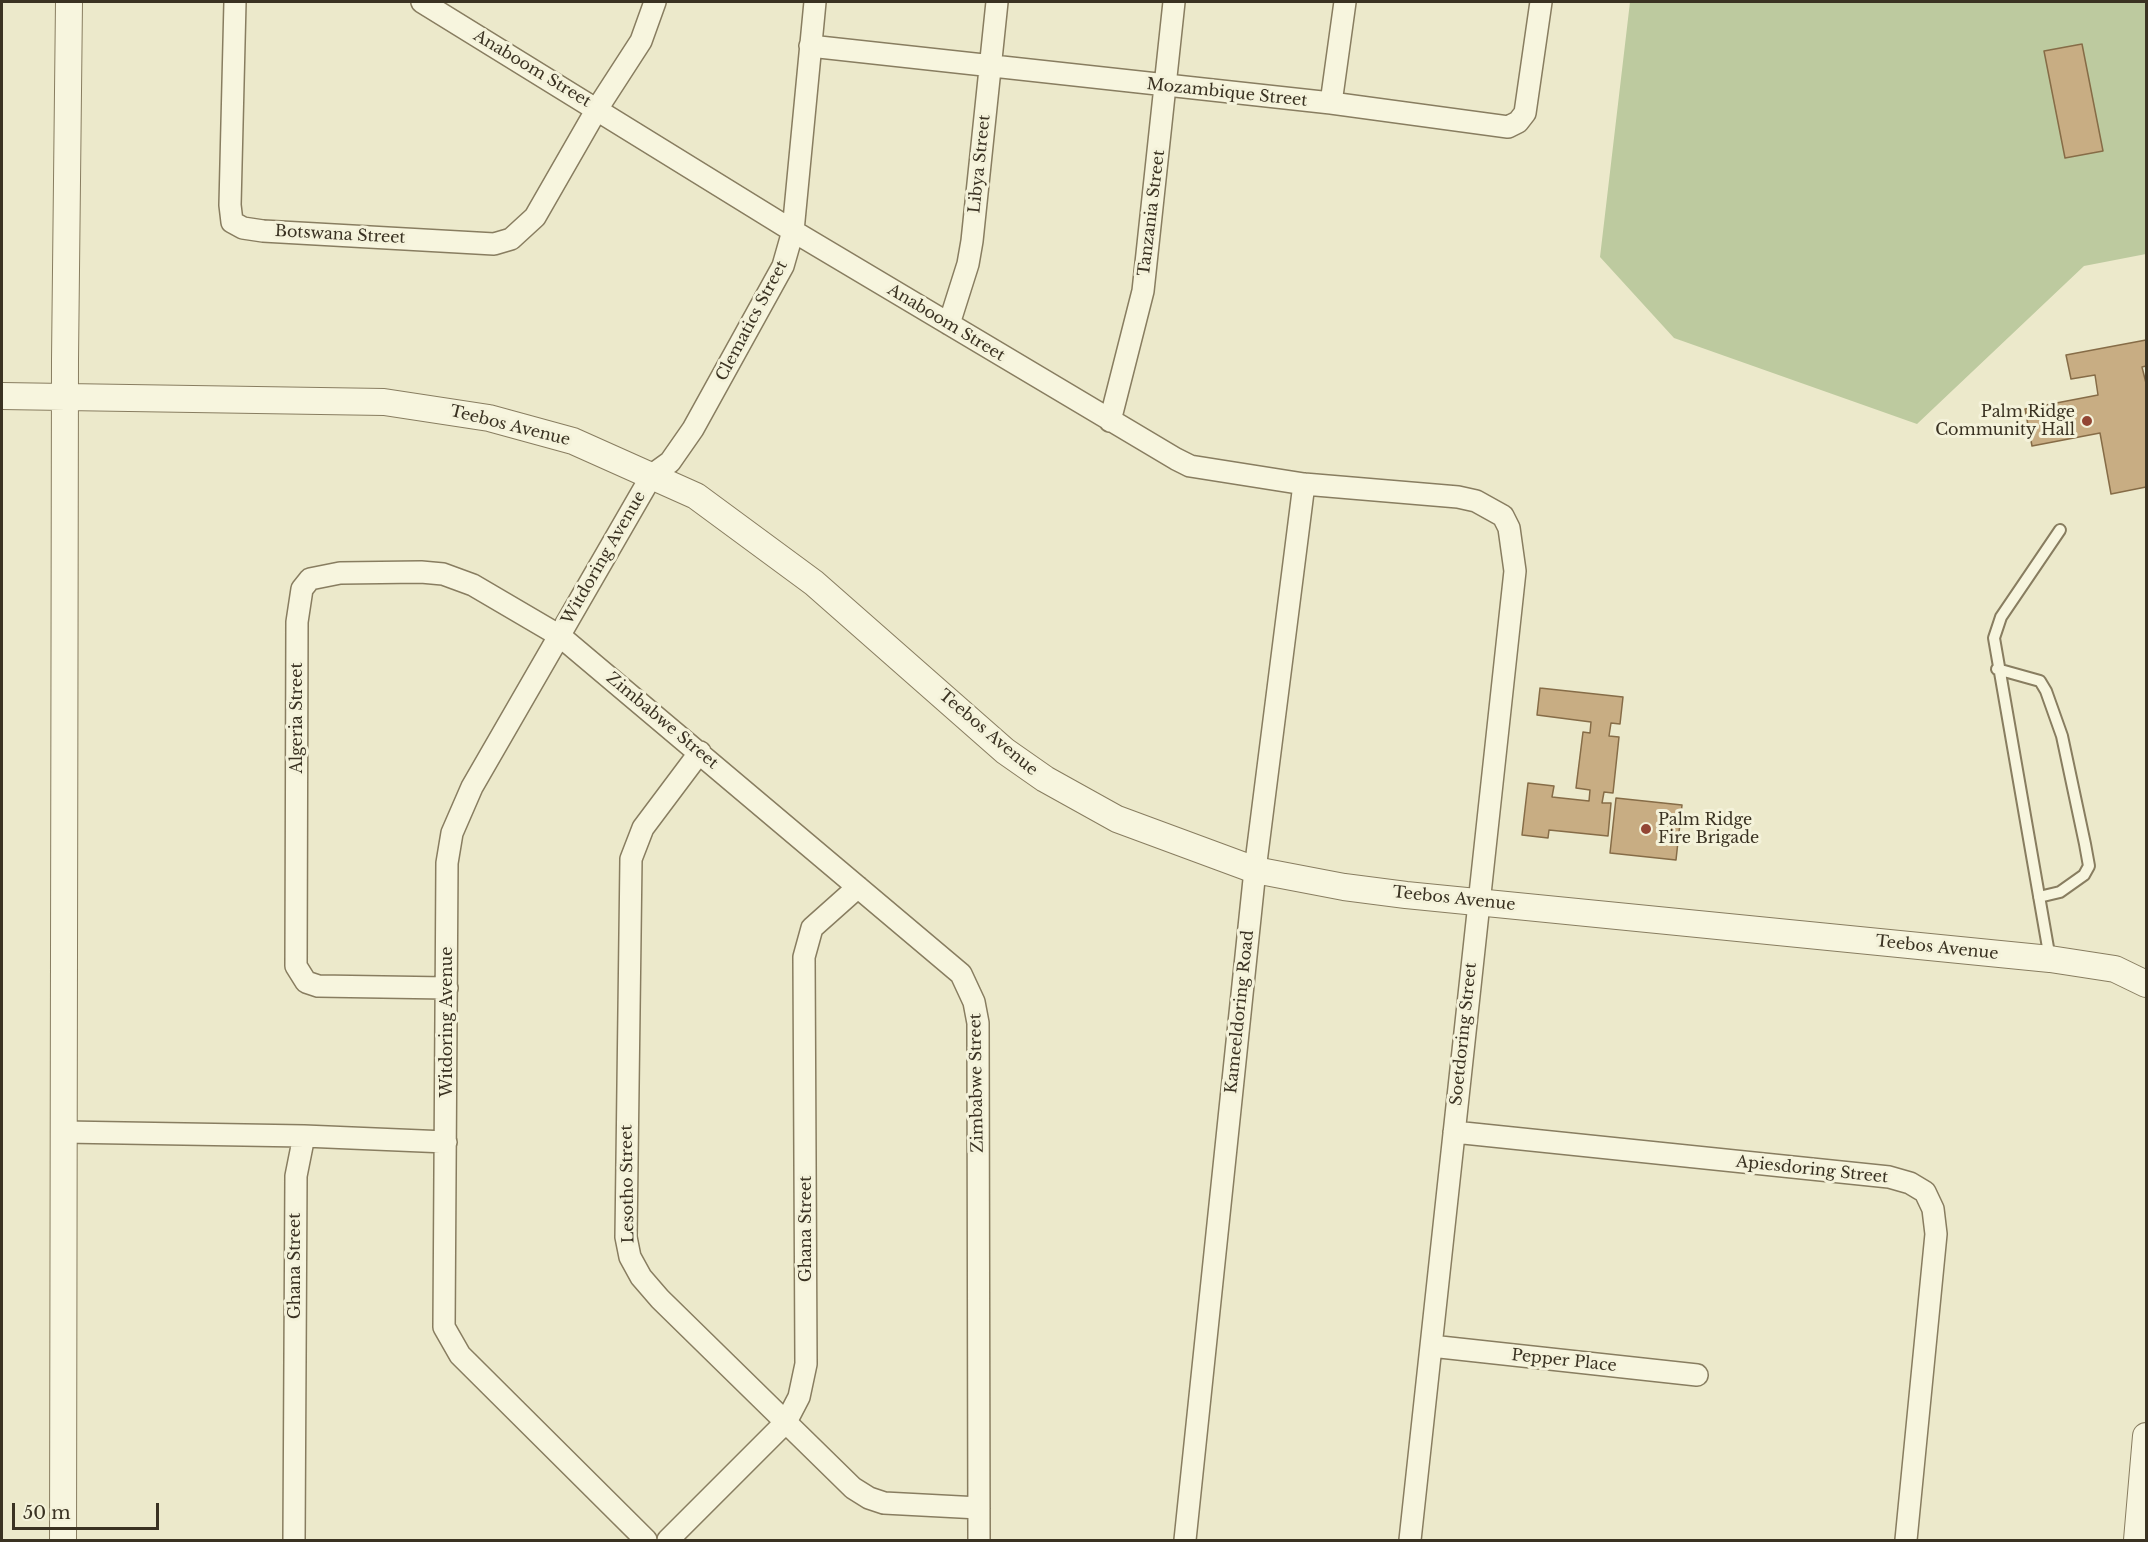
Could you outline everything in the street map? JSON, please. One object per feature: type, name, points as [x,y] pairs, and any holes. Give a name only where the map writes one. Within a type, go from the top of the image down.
[{"type":"street","points":[[61,1537],[65,399],[69,2]]},
{"type":"street","name":"Botswana Street","points":[[235,2],[230,205],[232,222],[243,228],[494,244],[511,239],[535,217],[597,109]]},
{"type":"street","name":"Anaboom Street","points":[[422,2],[793,231],[1110,421],[1190,466],[1304,484],[1476,501],[1494,508],[1503,516],[1509,528]]},
{"type":"street","points":[[597,109],[641,41],[655,2]]},
{"type":"street","name":"Clematics Street","points":[[652,475],[670,462],[693,429],[771,290],[790,249],[815,2]]},
{"type":"street","name":"Libya Street","points":[[948,324],[968,264],[972,241],[997,2]]},
{"type":"street","name":"Tanzania Street","points":[[1110,421],[1141,303],[1174,2]]},
{"type":"street","points":[[1331,103],[1345,2]]},
{"type":"street","name":"Mozambique Street","points":[[810,46],[990,68],[1331,103],[1508,127],[1518,122],[1525,112],[1541,2]]},
{"type":"street","name":"Teebos Avenue","points":[[2,396],[65,399],[384,402],[489,418],[573,441],[696,496],[814,583],[1005,751],[1045,779],[1117,819],[1255,870],[1344,887],[2050,959],[2115,969],[2146,984]]},
{"type":"street","name":"Witdoring Avenue","points":[[646,1540],[460,1355],[444,1327],[442,1310],[446,1142],[447,863],[452,833],[472,788],[652,475]]},
{"type":"street","name":"Kameeldoring Road","points":[[1185,1540],[1255,870],[1304,484]]},
{"type":"street","name":"Soetdoring Street","points":[[1410,1540],[1515,571],[1509,528]]},
{"type":"street","name":"Algeria Street","points":[[447,988],[318,986],[306,982],[299,975],[296,966],[297,634],[298,604],[302,589],[310,579],[340,573],[443,574],[473,585],[560,636]]},
{"type":"street","name":"Zimbabwe Street","points":[[560,636],[961,974],[974,1002],[978,1023],[979,1540]]},
{"type":"street","name":"Lesotho Street","points":[[700,752],[643,828],[631,859],[626,1237],[630,1257],[641,1277],[853,1488],[869,1498],[908,1506],[979,1508]]},
{"type":"street","name":"Ghana Street","points":[[668,1540],[786,1422],[799,1397],[806,1364],[806,942],[812,928],[821,918],[858,887]]},
{"type":"street","points":[[64,1132],[304,1136],[446,1142]]},
{"type":"street","name":"Apiesdoring Street","points":[[1454,1132],[1889,1177],[1910,1183],[1925,1192],[1934,1209],[1936,1234],[1906,1540]]},
{"type":"street","name":"Ghana Street","points":[[294,1540],[296,1176],[304,1136]]},
{"type":"street","name":"Pepper Place","points":[[1431,1346],[1697,1375]]},
{"type":"street","points":[[2137,1540],[2146,1436]]},
{"type":"lane","points":[[2050,959],[1994,650],[1996,627],[2060,530]]},
{"type":"lane","points":[[1998,669],[2040,681],[2046,691],[2062,736],[2089,866],[2084,875],[2060,892],[2039,897]]},
{"type":"green space","points":[[1630,2],[2146,2],[2146,254],[2084,266],[1917,424],[1674,338],[1600,257]]},
{"type":"building","points":[[2082,44],[2103,151],[2065,158],[2044,51]]},
{"type":"building","name":"Palm Ridge Community Hall","points":[[2146,340],[2146,366],[2142,367],[2146,383],[2146,487],[2111,494],[2100,433],[2032,446],[2025,409],[2098,395],[2095,375],[2071,379],[2066,355]]},
{"type":"building","points":[[1540,688],[1623,697],[1620,724],[1611,723],[1609,736],[1619,737],[1613,793],[1604,792],[1602,803],[1611,803],[1608,836],[1549,830],[1548,838],[1522,835],[1528,783],[1554,786],[1552,797],[1589,801],[1590,790],[1576,788],[1583,732],[1590,733],[1591,722],[1537,715]]},
{"type":"building","name":"Palm Ridge Fire Brigade","points":[[1616,798],[1682,805],[1676,860],[1610,853]]},
{"type":"place","name":"Palm Ridge Community Hall","points":[[2087,421]]},
{"type":"place","name":"Palm Ridge Fire Brigade","points":[[1646,829]]}]
